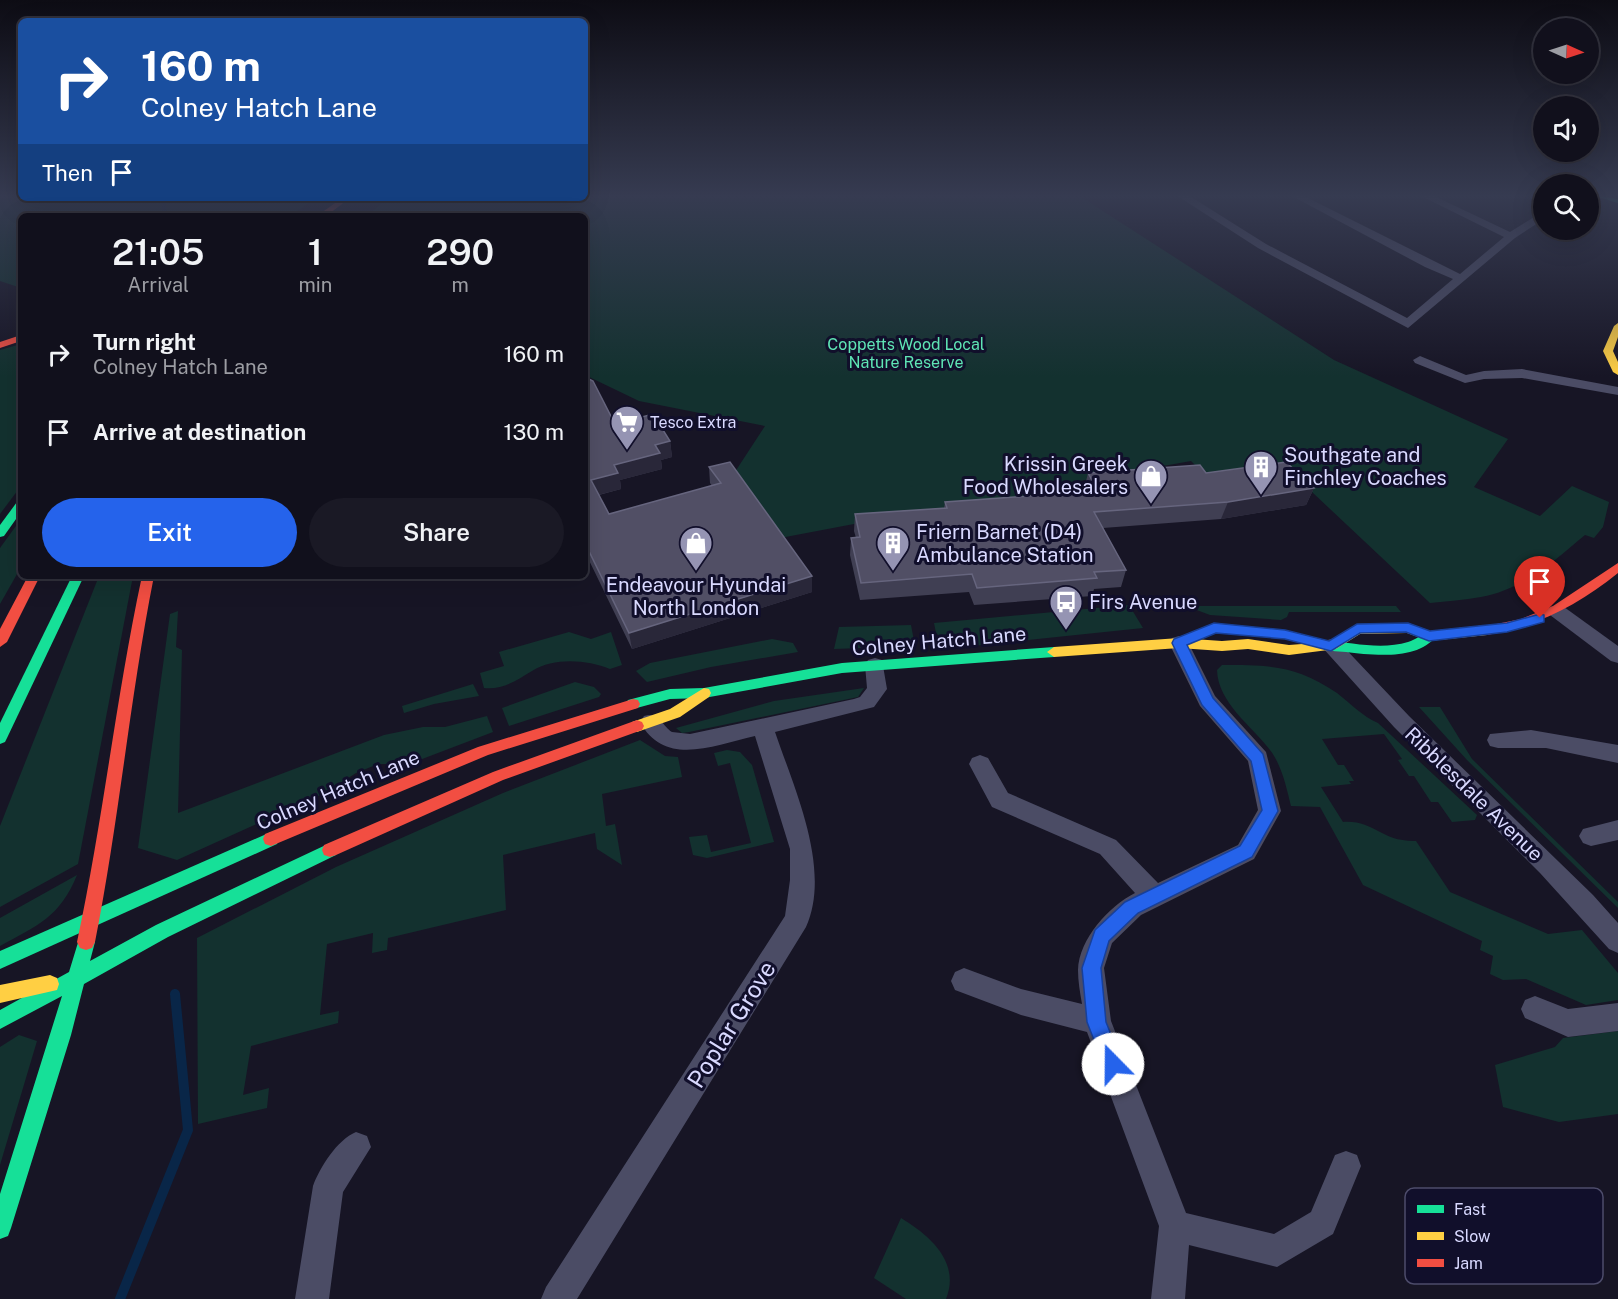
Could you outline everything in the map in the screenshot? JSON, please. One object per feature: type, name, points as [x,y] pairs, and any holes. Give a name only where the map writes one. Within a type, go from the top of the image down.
[{"type":"main road","points":[[1618,326],[1608,351],[1618,372]]},
{"type":"main road","points":[[0,345],[18,339]]},
{"type":"main road","points":[[0,533],[18,508]]},
{"type":"main road","name":"Colney Hatch Lane","points":[[0,960],[90,918],[331,813],[483,751],[611,709],[670,694],[704,693],[816,672],[875,665],[1179,643],[1222,646],[1248,644],[1289,650],[1331,646],[1357,628],[1408,628],[1429,636],[1507,628],[1557,611],[1579,599],[1618,568]]},
{"type":"main road","points":[[0,642],[32,579]]},
{"type":"main road","points":[[0,738],[77,579]]},
{"type":"main road","points":[[0,1228],[77,979],[103,854],[133,646],[147,579]]},
{"type":"main road","name":"Colney Hatch Lane","points":[[1238,630],[1285,635],[1331,646],[1376,650],[1420,645],[1429,636]]},
{"type":"main road","name":"Colney Hatch Lane","points":[[1179,643],[1206,632]]},
{"type":"main road","name":"Colney Hatch Lane","points":[[2,1019],[162,931],[332,849],[498,776],[675,713],[704,693]]},
{"type":"main road","name":"Colney Hatch Lane","points":[[0,994],[77,979]]},
{"type":"street","points":[[1280,256],[1408,324],[1489,256]]},
{"type":"street","points":[[1411,256],[1462,279]]},
{"type":"street","points":[[1420,360],[1465,379],[1489,372],[1516,372],[1618,391]]},
{"type":"street","points":[[1557,611],[1618,656]]},
{"type":"street","points":[[1168,1299],[1175,1226],[1097,1022],[1091,968],[1102,936],[1132,908],[1246,852],[1270,811],[1258,758],[1207,701],[1179,643]]},
{"type":"street","name":"Ribblesdale Avenue","points":[[1331,646],[1365,686],[1537,855],[1618,941]]},
{"type":"street","points":[[651,722],[657,735],[690,742],[867,702],[877,689],[875,665]]},
{"type":"street","name":"Poplar Grove","points":[[558,1299],[797,919],[802,880],[802,849],[762,725]]},
{"type":"street","points":[[1498,740],[1528,736],[1555,738],[1618,754]]},
{"type":"street","points":[[980,764],[1000,800],[1108,847],[1155,897]]},
{"type":"street","points":[[1591,836],[1618,830]]},
{"type":"street","points":[[963,981],[1021,1002],[1097,1022]]},
{"type":"street","points":[[1535,1009],[1568,1023],[1618,1017]]},
{"type":"street","points":[[312,1299],[328,1186],[356,1147]]},
{"type":"street","points":[[1175,1226],[1277,1251],[1322,1223],[1346,1166]]},
{"type":"green space","points":[[0,256],[18,256],[18,287],[0,281]]},
{"type":"green space","name":"Coppetts Wood Local Nature Reserve","points":[[588,256],[1172,256],[1334,360],[1508,439],[1474,487],[1540,516],[1572,486],[1609,502],[1603,527],[1594,538],[1585,535],[1524,581],[1481,597],[1430,603],[1296,477],[1217,487],[1191,461],[1046,487],[1049,492],[917,512],[775,539],[731,478],[765,426],[639,401],[588,376]]},
{"type":"green space","points":[[18,345],[18,490],[0,514],[0,350]]},
{"type":"green space","points":[[18,523],[18,572],[0,604],[0,548]]},
{"type":"green space","points":[[98,579],[132,579],[78,864],[0,907],[0,826]]},
{"type":"green space","points":[[1129,605],[1143,628],[953,648],[936,633],[934,623]]},
{"type":"green space","points":[[1186,606],[1396,606],[1401,612],[1289,612],[1287,617],[1281,620],[1210,615]]},
{"type":"green space","points":[[178,611],[176,647],[182,650],[178,813],[384,735],[423,727],[445,727],[487,716],[493,732],[409,764],[378,764],[356,773],[325,793],[177,860],[138,848],[170,614]]},
{"type":"green space","points":[[911,625],[915,646],[834,649],[839,627]]},
{"type":"green space","points":[[569,632],[591,639],[611,632],[622,665],[610,669],[581,662],[561,662],[541,667],[504,686],[484,688],[480,673],[504,666],[499,652]]},
{"type":"green space","points":[[772,639],[793,643],[798,652],[711,667],[647,682],[636,671],[650,663]]},
{"type":"green space","points":[[1222,665],[1268,666],[1295,672],[1337,693],[1378,723],[1477,815],[1475,820],[1452,822],[1438,802],[1431,802],[1414,776],[1409,776],[1398,760],[1402,759],[1384,734],[1322,739],[1338,765],[1344,765],[1354,781],[1349,781],[1351,784],[1321,787],[1343,822],[1363,824],[1394,838],[1416,841],[1450,892],[1548,934],[1582,930],[1618,973],[1618,1000],[1586,1005],[1526,979],[1503,980],[1490,974],[1493,956],[1480,950],[1482,941],[1363,885],[1320,807],[1291,806],[1274,756],[1223,693],[1217,670]]},
{"type":"green space","points":[[575,682],[594,687],[601,694],[599,697],[509,726],[502,708]]},
{"type":"green space","points":[[473,684],[479,696],[434,704],[404,713],[402,706]]},
{"type":"green space","points":[[864,688],[858,697],[689,732],[682,733],[676,728],[774,701]]},
{"type":"green space","points":[[1419,707],[1440,707],[1472,759],[1618,902],[1618,908],[1467,760]]},
{"type":"green space","points":[[640,740],[665,756],[678,757],[682,777],[602,794],[606,826],[615,824],[622,865],[597,849],[595,833],[503,855],[506,910],[388,938],[387,950],[372,953],[373,933],[327,944],[320,1015],[339,1011],[338,1023],[251,1046],[243,1095],[269,1088],[267,1108],[198,1124],[197,938],[336,867],[503,793]]},
{"type":"green space","points":[[727,750],[740,752],[752,765],[774,842],[707,858],[693,855],[689,837],[707,835],[711,852],[751,843],[730,763],[718,766],[714,753]]},
{"type":"green space","points":[[77,875],[63,901],[55,910],[37,925],[0,946],[0,918]]},
{"type":"green space","points":[[1618,1031],[1618,1114],[1559,1122],[1503,1107],[1495,1065],[1555,1047],[1563,1038]]},
{"type":"green space","points":[[19,1035],[37,1041],[0,1165],[0,1047]]},
{"type":"green space","points":[[901,1218],[922,1233],[940,1251],[949,1273],[950,1286],[946,1299],[906,1299],[874,1278]]},
{"type":"building","name":"Endeavour Hyundai North London","points":[[588,378],[593,381],[615,424],[653,414],[670,441],[655,445],[660,453],[614,465],[618,473],[591,480],[609,514],[721,483],[709,467],[730,462],[812,576],[629,633],[588,549]]},
{"type":"building","points":[[1286,462],[1314,488],[1228,502],[1094,512],[1126,570],[1094,572],[1097,578],[977,588],[972,574],[861,583],[851,538],[860,537],[855,514],[947,508],[945,502],[1098,491],[1088,473],[1200,465],[1206,473]]},
{"type":"waterway","points":[[120,1299],[188,1130],[175,994]]},
{"type":"traffic: fast","points":[[0,533],[18,508]]},
{"type":"traffic: fast","points":[[0,738],[77,579]]},
{"type":"traffic: fast","points":[[1326,645],[1380,650],[1394,649],[1419,643],[1429,636]]},
{"type":"traffic: fast","points":[[633,704],[670,694],[704,693],[842,668],[1054,652]]},
{"type":"traffic: fast","points":[[0,960],[271,839]]},
{"type":"traffic: fast","points":[[0,1020],[162,931],[330,850]]},
{"type":"traffic: fast","points":[[0,1228],[61,1035],[86,942]]},
{"type":"traffic: slow","points":[[1618,326],[1608,351],[1618,372]]},
{"type":"traffic: slow","points":[[1054,652],[1179,643],[1222,646],[1248,644],[1289,650],[1331,646],[1357,629],[1408,628],[1429,636],[1487,630]]},
{"type":"traffic: slow","points":[[637,726],[675,713],[704,693]]},
{"type":"traffic: slow","points":[[0,994],[50,984]]},
{"type":"traffic: jam","points":[[0,345],[18,339]]},
{"type":"traffic: jam","points":[[1487,630],[1524,622],[1557,609],[1588,590],[1618,567]]},
{"type":"traffic: jam","points":[[0,642],[32,579]]},
{"type":"traffic: jam","points":[[86,942],[147,579]]},
{"type":"traffic: jam","points":[[271,839],[483,751],[633,704]]},
{"type":"traffic: jam","points":[[330,850],[498,776],[637,726]]},
{"type":"place","name":"Tesco Extra","points":[[627,451]]},
{"type":"place","name":"Southgate and Finchley Coaches","points":[[1261,496]]},
{"type":"place","name":"Krissin Greek Food Wholesalers","points":[[1151,505]]},
{"type":"place","name":"Endeavour Hyundai North London","points":[[696,572]]},
{"type":"place","name":"Friern Barnet (D4) Ambulance Station","points":[[893,572]]},
{"type":"place","name":"Firs Avenue","points":[[1066,631]]},
{"type":"route","points":[[1113,1064],[1097,1022],[1091,968],[1102,936],[1132,908],[1246,852],[1270,811],[1258,758],[1207,701],[1179,643],[1214,628],[1285,635],[1331,646],[1357,628],[1408,628],[1429,636],[1507,628],[1540,618]]}]
